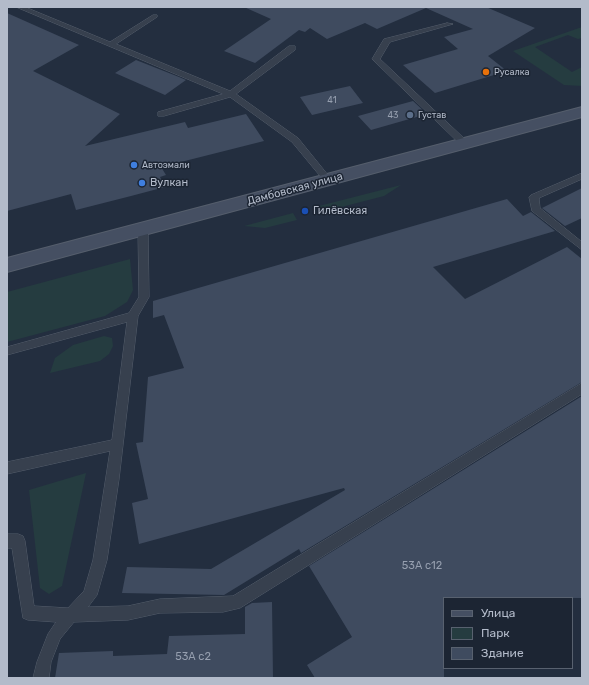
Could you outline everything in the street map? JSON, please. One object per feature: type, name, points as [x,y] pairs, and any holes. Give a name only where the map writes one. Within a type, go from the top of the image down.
[{"type":"main road","name":"Дамбовская улица","points":[[7,266],[581,112]]},
{"type":"lane","points":[[19,7],[231,94],[294,140],[328,180]]},
{"type":"lane","points":[[111,44],[155,16]]},
{"type":"lane","points":[[449,24],[387,41],[376,59],[465,144]]},
{"type":"lane","points":[[161,114],[231,94],[292,48]]},
{"type":"lane","points":[[582,176],[534,197],[535,209],[582,247]]},
{"type":"lane","points":[[41,678],[44,662],[55,634],[90,595],[100,560],[117,444],[133,316],[144,297],[143,229]]},
{"type":"lane","points":[[7,351],[133,316]]},
{"type":"lane","points":[[7,541],[18,541],[28,613],[71,615],[128,613],[160,606],[223,605],[235,603],[582,388]]},
{"type":"lane","points":[[7,468],[117,444]]},
{"type":"green space","points":[[582,27],[582,38],[578,39],[568,35],[535,47],[572,72],[582,67],[582,86],[564,85],[513,51]]},
{"type":"green space","points":[[401,185],[384,196],[322,212],[319,206]]},
{"type":"green space","points":[[293,213],[297,220],[265,228],[244,226]]},
{"type":"green space","points":[[130,259],[133,290],[127,302],[105,316],[7,342],[7,292]]},
{"type":"green space","points":[[104,336],[112,338],[113,346],[109,354],[100,361],[50,373],[55,358],[73,345]]},
{"type":"green space","points":[[86,473],[62,586],[49,594],[40,588],[29,490]]},
{"type":"building","points":[[244,7],[486,7],[535,28],[488,56],[507,71],[435,93],[403,65],[458,49],[444,37],[473,29],[426,8],[377,29],[365,23],[327,39],[310,28],[305,32],[299,30],[255,63],[224,51],[271,19]]},
{"type":"building","points":[[7,13],[79,45],[33,71],[120,114],[85,146],[185,122],[188,128],[246,114],[264,141],[161,167],[166,175],[160,177],[165,187],[76,210],[71,194],[7,211]]},
{"type":"building","points":[[136,60],[186,80],[165,95],[115,73]]},
{"type":"building","points":[[350,86],[363,103],[312,115],[300,97]]},
{"type":"building","points":[[413,101],[427,114],[371,130],[358,116]]},
{"type":"building","points":[[582,188],[582,218],[565,226],[542,208]]},
{"type":"building","points":[[507,199],[523,216],[531,212],[555,231],[433,267],[465,299],[567,247],[582,259],[582,382],[301,553],[299,549],[224,595],[122,593],[127,567],[211,569],[345,490],[344,488],[139,544],[132,503],[148,499],[136,443],[143,442],[148,377],[184,368],[164,315],[153,318],[153,301]]},
{"type":"building","points":[[582,396],[582,598],[443,597],[444,678],[315,678],[307,665],[352,637],[309,566]]},
{"type":"building","points":[[272,602],[273,678],[55,678],[59,653],[113,651],[113,656],[167,654],[169,636],[245,634],[245,607],[252,603]]},
{"type":"place","name":"Русалка","points":[[486,72]]},
{"type":"place","name":"Густав","points":[[410,115]]},
{"type":"place","name":"Автоэмали","points":[[134,165]]},
{"type":"place","name":"Вулкан","points":[[142,183]]},
{"type":"place","name":"Гилёвская","points":[[305,211]]}]
